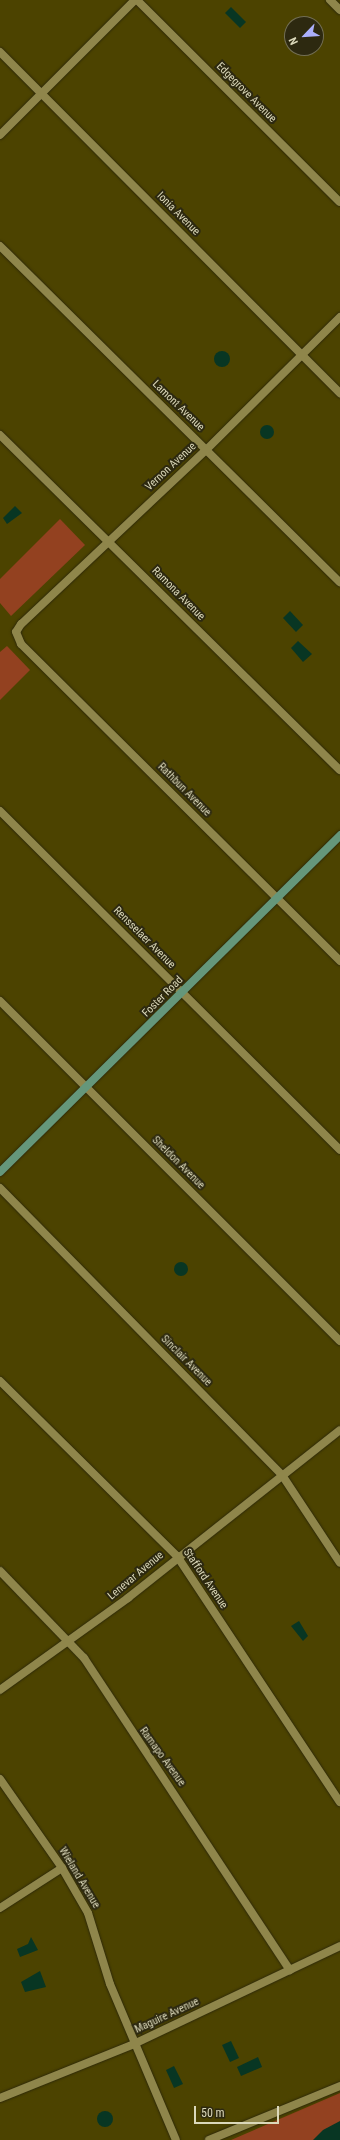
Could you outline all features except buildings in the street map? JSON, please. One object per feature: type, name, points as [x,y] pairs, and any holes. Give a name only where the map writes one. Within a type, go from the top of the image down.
[{"type":"street","points":[[0,135],[136,0]]},
{"type":"street","name":"Edgegrove Avenue","points":[[136,0],[340,202]]},
{"type":"street","points":[[330,0],[340,10]]},
{"type":"street","name":"Ionia Avenue","points":[[0,52],[340,393]]},
{"type":"street","name":"Lamont Avenue","points":[[0,246],[340,582]]},
{"type":"street","name":"Vernon Avenue","points":[[16,632],[108,541],[207,449],[340,317]]},
{"type":"street","name":"Ramona Avenue","points":[[0,435],[340,770]]},
{"type":"street","name":"Rathbun Avenue","points":[[16,632],[21,644],[340,961]]},
{"type":"street","name":"Rensselaer Avenue","points":[[0,811],[340,1150]]},
{"type":"street","name":"Foster Road","points":[[0,1172],[87,1088],[340,835]]},
{"type":"street","name":"Sheldon Avenue","points":[[0,1001],[340,1341]]},
{"type":"street","name":"Sinclair Avenue","points":[[0,1188],[282,1475],[340,1563]]},
{"type":"street","name":"Stafford Avenue","points":[[0,1381],[177,1556],[340,1802]]},
{"type":"street","name":"Lenevar Avenue","points":[[0,1690],[128,1598],[177,1556],[340,1430]]},
{"type":"street","name":"Ramapo Avenue","points":[[0,1571],[69,1640],[202,1834],[290,1970]]},
{"type":"street","name":"Wieland Avenue","points":[[0,1779],[62,1868],[88,1913],[110,1984],[134,2044],[176,2140]]},
{"type":"street","points":[[0,1908],[62,1868]]},
{"type":"street","name":"Maguire Avenue","points":[[0,2098],[134,2044],[340,1946]]},
{"type":"street","points":[[209,2140],[340,2086]]},
{"type":"shaded area","points":[[231,7],[246,22],[240,28],[225,13]]},
{"type":"shaded area","points":[[222,351],[229,356],[230,359],[225,366],[222,367],[215,362],[214,359],[219,352]]},
{"type":"shaded area","points":[[264,425],[270,425],[274,429],[274,435],[270,439],[264,439],[260,435],[260,429]]},
{"type":"shaded area","points":[[15,506],[22,513],[7,524],[3,518]]},
{"type":"shaded area","points":[[60,519],[85,545],[11,616],[0,603],[0,579]]},
{"type":"shaded area","points":[[290,611],[303,625],[296,632],[283,618]]},
{"type":"shaded area","points":[[298,641],[312,654],[303,662],[291,648]]},
{"type":"shaded area","points":[[7,646],[30,670],[0,700],[0,652]]},
{"type":"shaded area","points":[[178,1262],[184,1262],[188,1266],[188,1272],[184,1276],[178,1276],[174,1272],[174,1266]]},
{"type":"shaded area","points":[[299,1621],[308,1636],[303,1641],[291,1626]]},
{"type":"shaded area","points":[[31,1937],[38,1950],[20,1957],[17,1949],[28,1944]]},
{"type":"shaded area","points":[[40,1971],[46,1987],[25,1992],[21,1982]]},
{"type":"shaded area","points":[[231,2041],[239,2058],[230,2062],[222,2045]]},
{"type":"shaded area","points":[[258,2057],[262,2067],[241,2076],[237,2067]]},
{"type":"shaded area","points":[[174,2066],[183,2084],[174,2088],[166,2070]]},
{"type":"shaded area","points":[[340,2093],[340,2140],[231,2140]]},
{"type":"shaded area","points":[[105,2111],[112,2116],[113,2119],[108,2126],[105,2127],[98,2122],[97,2119],[102,2112]]},
{"type":"shaded area","points":[[340,2121],[340,2140],[313,2140],[323,2130]]}]
